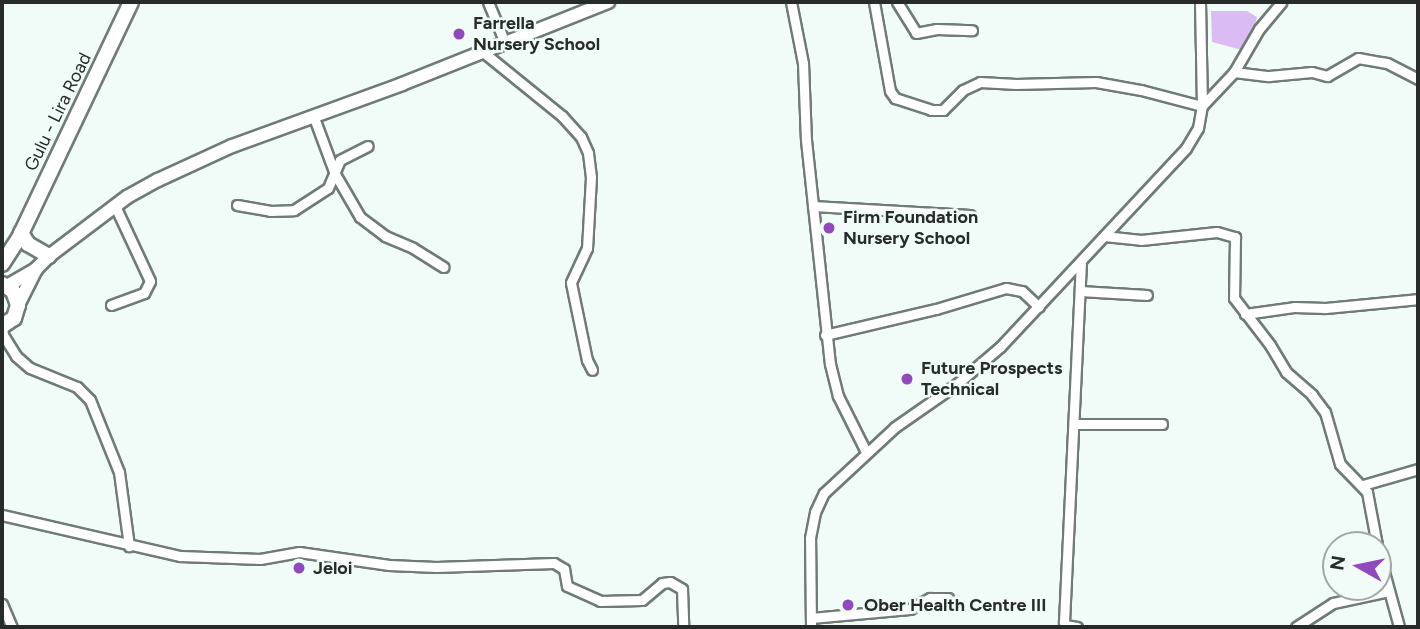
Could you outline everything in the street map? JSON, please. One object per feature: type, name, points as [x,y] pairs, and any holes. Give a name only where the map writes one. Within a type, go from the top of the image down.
[{"type":"main road","name":"Gulu - Lira Road","points":[[20,236],[131,2]]},
{"type":"main road","points":[[20,236],[49,256]]},
{"type":"main road","points":[[2,264],[20,236]]},
{"type":"main road","points":[[2,326],[13,318],[18,304],[17,297],[5,285],[20,236]]},
{"type":"street","points":[[488,2],[505,43]]},
{"type":"street","points":[[5,285],[36,269],[115,206],[158,180],[214,154],[505,43],[582,6],[608,2]]},
{"type":"street","points":[[791,2],[803,63],[825,335],[838,397],[866,452]]},
{"type":"street","points":[[874,2],[890,91],[895,98],[931,110],[943,110],[964,90],[980,82],[1096,82],[1149,91],[1202,106]]},
{"type":"street","points":[[897,2],[916,33],[937,29],[972,30]]},
{"type":"street","points":[[948,598],[930,598],[910,609],[811,623],[809,554],[815,512],[830,485],[866,452],[980,365],[1081,263],[1186,148],[1198,128],[1202,106],[1200,2]]},
{"type":"street","points":[[1202,106],[1234,72],[1259,29],[1282,2]]},
{"type":"street","points":[[483,52],[562,116],[581,137],[588,153],[591,177],[587,248],[571,284],[587,360],[592,370]]},
{"type":"street","points":[[1234,72],[1269,76],[1309,72],[1327,76],[1359,58],[1387,63],[1418,79]]},
{"type":"street","points":[[313,116],[335,174],[367,225],[443,267]]},
{"type":"street","points":[[237,205],[270,211],[294,210],[322,194],[335,174],[340,160],[368,146]]},
{"type":"street","points":[[111,305],[144,293],[150,281],[115,206]]},
{"type":"street","points":[[813,206],[970,215]]},
{"type":"street","points":[[1104,236],[1141,240],[1229,233],[1235,237],[1237,249],[1232,294],[1294,381],[1319,403],[1329,420],[1340,464],[1363,485],[1373,510],[1376,531]]},
{"type":"street","points":[[1077,627],[1064,622],[1081,263]]},
{"type":"street","points":[[18,304],[36,269]]},
{"type":"street","points":[[825,335],[936,309],[1006,288],[1022,291],[1039,307]]},
{"type":"street","points":[[1080,291],[1147,295]]},
{"type":"street","points":[[1245,314],[1294,307],[1325,308],[1418,299]]},
{"type":"street","points":[[2,326],[7,343],[23,362],[78,387],[90,400],[119,472],[125,496],[129,546]]},
{"type":"street","points":[[1074,424],[1162,424]]},
{"type":"street","points":[[1363,485],[1418,468]]},
{"type":"street","points":[[2,515],[129,546],[209,558],[260,559],[299,552],[389,565],[436,567],[554,564],[564,569],[567,586],[600,601],[642,600],[662,583],[677,583],[682,589],[683,627]]},
{"type":"street","points":[[1297,627],[1334,603],[1344,601]]},
{"type":"street","points":[[1392,601],[1399,627]]},
{"type":"street","points":[[2,604],[12,627]]},
{"type":"shaded area","points":[[1211,11],[1247,11],[1257,17],[1252,37],[1242,50],[1212,42]]},
{"type":"place","name":"Farrella Nursery School","points":[[459,34]]},
{"type":"place","name":"Firm Foundation Nursery School","points":[[829,228]]},
{"type":"place","name":"Future Prospects Technical","points":[[907,379]]},
{"type":"place","name":"Jeloi","points":[[299,568]]},
{"type":"place","name":"Ober Health Centre III","points":[[848,605]]}]
